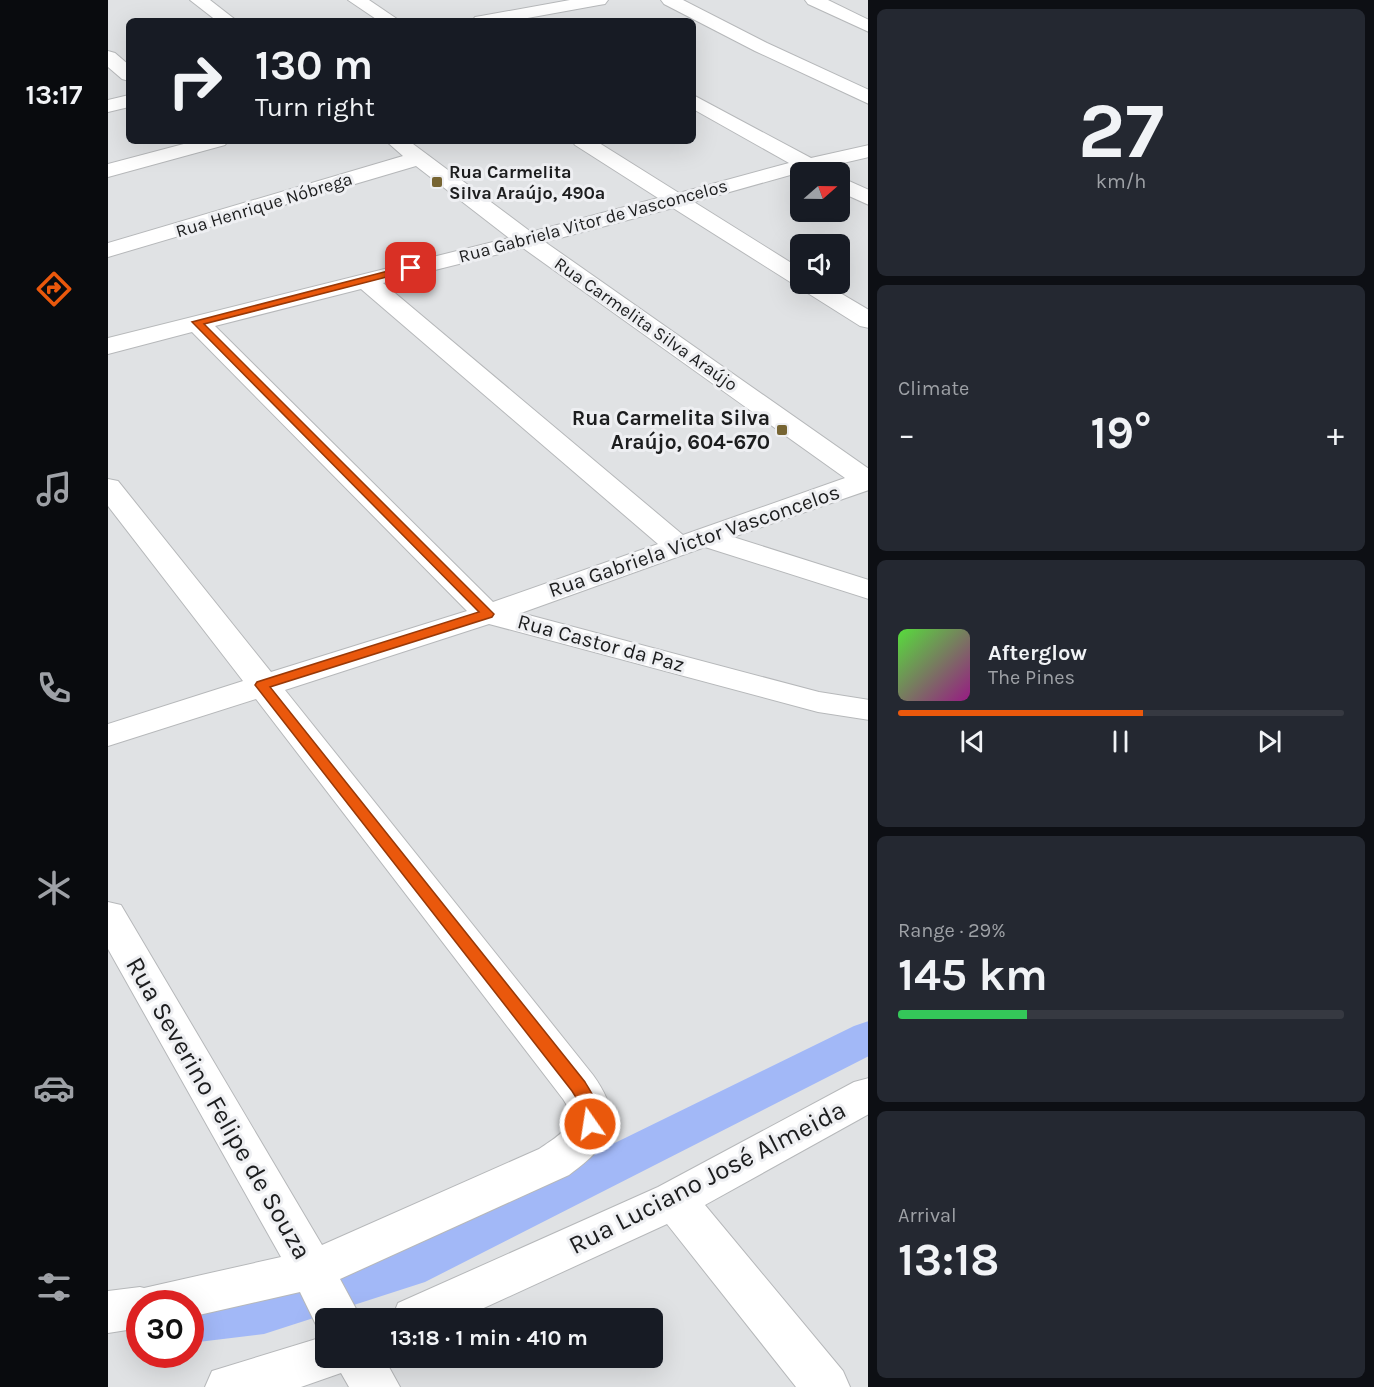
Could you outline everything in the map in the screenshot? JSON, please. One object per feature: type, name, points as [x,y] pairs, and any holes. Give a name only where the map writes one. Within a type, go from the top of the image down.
[{"type":"street","points":[[199,0],[224,18]]},
{"type":"street","points":[[357,0],[386,18]]},
{"type":"street","points":[[510,0],[543,18]]},
{"type":"street","points":[[496,18],[599,0]]},
{"type":"street","points":[[670,0],[868,98]]},
{"type":"street","points":[[814,0],[868,27]]},
{"type":"street","points":[[108,57],[126,72]]},
{"type":"street","points":[[108,106],[126,102]]},
{"type":"street","points":[[696,104],[801,162]]},
{"type":"street","points":[[108,171],[207,144]]},
{"type":"street","name":"Rua Carmelita Silva Araújo","points":[[400,144],[527,240],[867,480]]},
{"type":"street","points":[[587,144],[790,272]]},
{"type":"street","name":"Rua Gabriela Vitor de Vasconcelos","points":[[835,162],[868,151]]},
{"type":"street","name":"Rua Henrique Nóbrega","points":[[108,250],[420,158]]},
{"type":"street","name":"Rua Gabriela Vitor de Vasconcelos","points":[[108,346],[676,200],[790,174]]},
{"type":"street","points":[[850,189],[868,199]]},
{"type":"street","points":[[365,280],[690,541],[868,590]]},
{"type":"street","points":[[825,294],[868,321]]},
{"type":"street","name":"Rua Castor da Paz","points":[[197,322],[488,614],[807,699],[868,710]]},
{"type":"street","name":"Rua Gabriela Victor Vasconcelos","points":[[108,735],[488,614],[867,480]]},
{"type":"street","points":[[108,488],[578,1087],[590,1107],[590,1124],[581,1142],[554,1162],[312,1271],[204,1294]]},
{"type":"street","name":"Rua Severino Felipe de Souza","points":[[108,915],[332,1308]]},
{"type":"street","name":"Rua Luciano José Almeida","points":[[437,1308],[674,1200],[868,1094]]},
{"type":"street","points":[[674,1200],[826,1387]]},
{"type":"street","points":[[108,1312],[126,1309]]},
{"type":"street","points":[[229,1387],[272,1376],[315,1361]]},
{"type":"street","points":[[364,1368],[376,1387]]},
{"type":"waterway","points":[[204,1319],[264,1312],[408,1267],[868,1037]]},
{"type":"place","name":"Rua Carmelita Silva Araújo, 490a","points":[[437,182]]},
{"type":"place","name":"Rua Carmelita Silva Araújo, 604-670","points":[[782,430]]},
{"type":"route","points":[[411,268],[197,322],[488,614],[262,685],[578,1087],[590,1107],[590,1124]]}]
